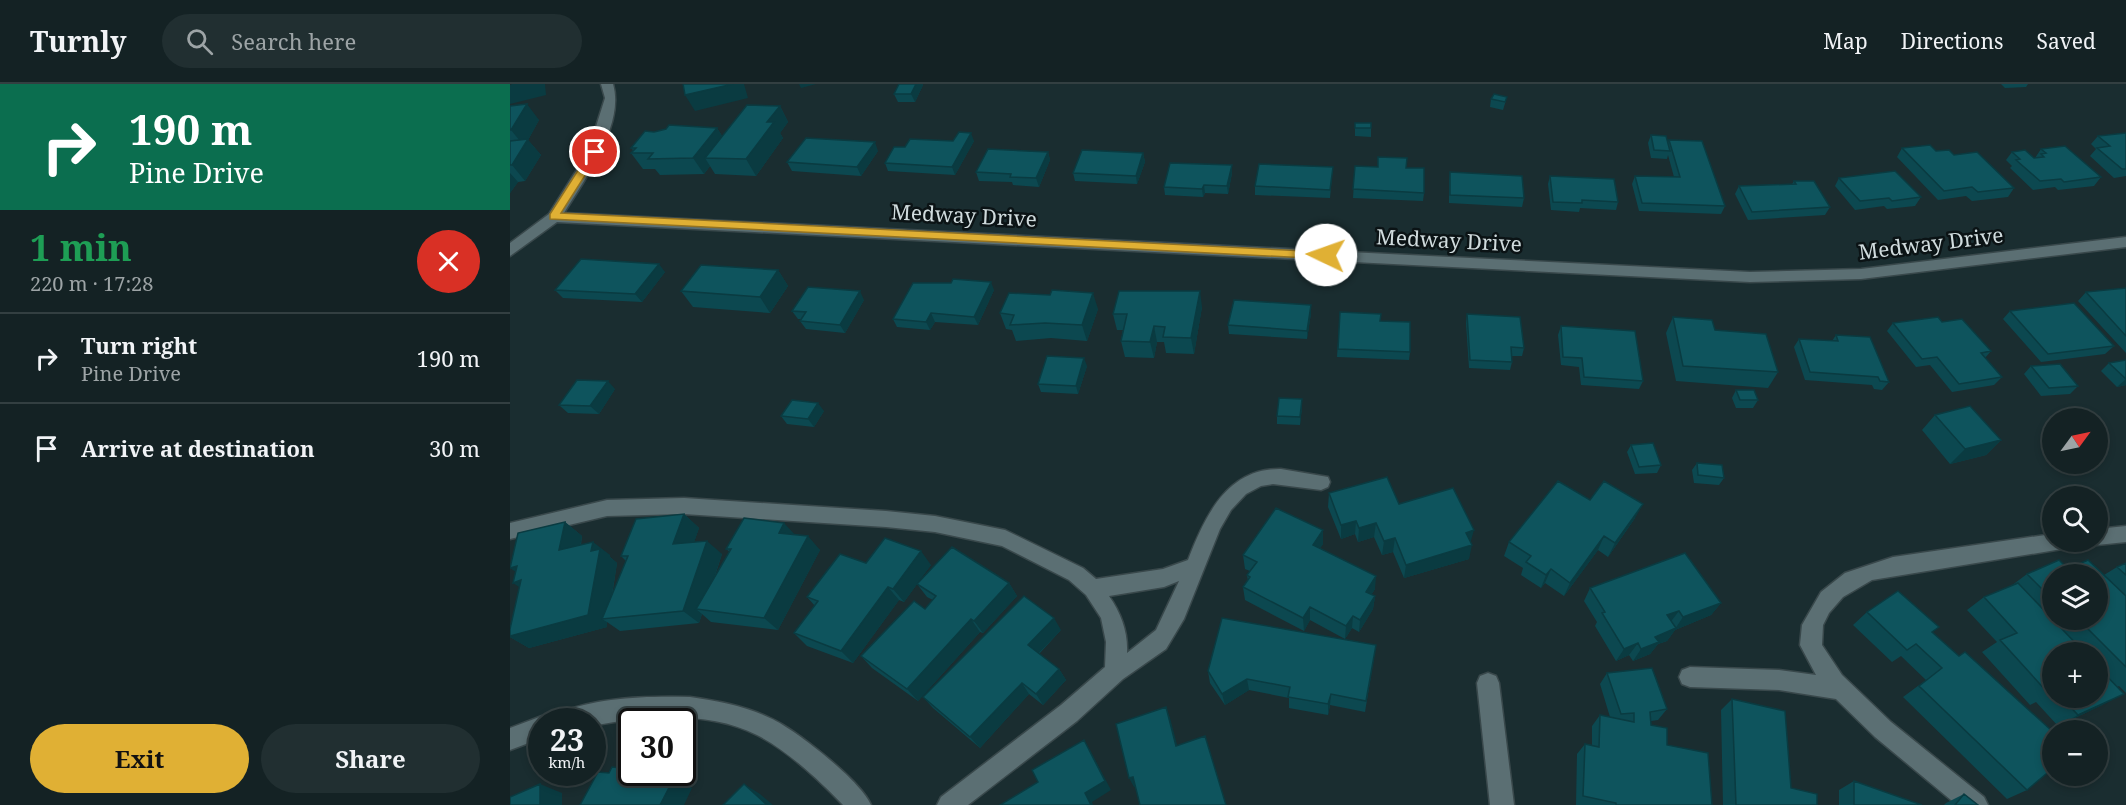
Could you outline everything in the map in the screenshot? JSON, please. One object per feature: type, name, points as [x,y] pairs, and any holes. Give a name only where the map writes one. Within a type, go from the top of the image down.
[{"type":"street","points":[[510,251],[554,217],[595,152],[611,98],[607,84]]},
{"type":"street","name":"Medway Drive","points":[[554,217],[1750,277],[1861,274],[2126,242]]},
{"type":"street","points":[[949,805],[1069,713],[1115,672],[1163,638],[1224,505],[1236,491],[1257,479],[1280,477],[1321,482]]},
{"type":"street","points":[[510,531],[607,508],[684,506],[905,521],[1005,538],[1076,574],[1093,589],[1111,615],[1117,642],[1115,672]]},
{"type":"street","points":[[2108,536],[2126,534]]},
{"type":"street","points":[[1976,805],[1926,767],[1840,689],[1822,669],[1811,645],[1814,619],[1825,601],[1851,580],[1880,569],[2042,545]]},
{"type":"street","points":[[1093,589],[1164,578],[1197,565]]},
{"type":"street","points":[[1690,677],[1779,680],[1840,689]]},
{"type":"street","points":[[1488,683],[1502,805]]},
{"type":"street","points":[[606,714],[672,706],[710,711],[764,726],[826,770],[859,805]]},
{"type":"street","points":[[510,739],[528,732]]},
{"type":"building","points":[[683,84],[733,84],[685,95]]},
{"type":"building","points":[[899,84],[916,84],[911,94],[894,94]]},
{"type":"building","points":[[1494,94],[1507,97],[1505,102],[1491,99]]},
{"type":"building","points":[[527,104],[511,130],[510,130],[510,106]]},
{"type":"building","points":[[747,105],[780,106],[767,122],[774,122],[746,159],[705,158]]},
{"type":"building","points":[[1355,123],[1371,123],[1371,128],[1355,128]]},
{"type":"building","points":[[669,125],[717,128],[693,158],[648,159],[653,153],[631,153],[636,148],[631,148],[645,131],[654,132],[666,129]]},
{"type":"building","points":[[959,132],[971,133],[952,167],[885,163],[894,147],[905,147],[910,139],[953,141]]},
{"type":"building","points":[[2126,133],[2126,169],[2122,169],[2097,148],[2110,146],[2098,136]]},
{"type":"building","points":[[1651,135],[1666,136],[1670,151],[1654,150]]},
{"type":"building","points":[[806,138],[875,142],[857,167],[787,162]]},
{"type":"building","points":[[528,139],[512,165],[510,165],[510,141]]},
{"type":"building","points":[[1669,140],[1702,141],[1725,206],[1642,203],[1635,176],[1680,177]]},
{"type":"building","points":[[1930,145],[1936,151],[1949,150],[1954,155],[1977,152],[2014,188],[1978,192],[1972,187],[1944,191],[1902,148]]},
{"type":"building","points":[[2065,146],[2101,177],[2064,182],[2061,179],[2040,181],[2016,160],[2020,159],[2012,152],[2025,150],[2034,158],[2044,157],[2041,154],[2046,153],[2041,149]]},
{"type":"building","points":[[988,149],[1048,152],[1036,178],[1010,177],[1011,174],[976,172]]},
{"type":"building","points":[[1082,150],[1143,153],[1136,176],[1073,173]]},
{"type":"building","points":[[1378,157],[1407,158],[1406,168],[1424,168],[1424,193],[1353,189],[1355,166],[1378,167]]},
{"type":"building","points":[[1170,163],[1232,165],[1227,186],[1204,185],[1202,189],[1164,187]]},
{"type":"building","points":[[1259,164],[1333,167],[1330,190],[1255,186]]},
{"type":"building","points":[[1895,171],[1921,197],[1892,201],[1889,198],[1860,201],[1839,178]]},
{"type":"building","points":[[1450,172],[1522,176],[1524,198],[1450,195]]},
{"type":"building","points":[[1550,176],[1614,179],[1618,202],[1582,200],[1582,203],[1553,202]]},
{"type":"building","points":[[1794,181],[1814,181],[1830,207],[1752,212],[1739,186],[1796,184]]},
{"type":"building","points":[[581,259],[659,264],[635,294],[555,290]]},
{"type":"building","points":[[701,265],[778,270],[760,297],[681,291]]},
{"type":"building","points":[[953,279],[991,282],[974,317],[931,313],[926,322],[893,319],[913,283],[951,283]]},
{"type":"building","points":[[808,287],[860,291],[840,325],[800,321],[806,312],[792,311]]},
{"type":"building","points":[[2126,288],[2126,336],[2086,292]]},
{"type":"building","points":[[1052,290],[1093,293],[1082,325],[1045,323],[1010,325],[1014,315],[1000,313],[1009,293],[1050,295]]},
{"type":"building","points":[[1119,291],[1200,291],[1191,338],[1163,337],[1165,327],[1154,326],[1150,342],[1121,341],[1127,314],[1113,314]]},
{"type":"building","points":[[1234,300],[1311,305],[1307,331],[1228,325]]},
{"type":"building","points":[[2074,303],[2114,346],[2048,354],[2010,311]]},
{"type":"building","points":[[1340,312],[1381,314],[1380,321],[1410,322],[1410,352],[1338,349]]},
{"type":"building","points":[[1467,314],[1520,317],[1524,348],[1511,347],[1512,362],[1470,360]]},
{"type":"building","points":[[1673,317],[1712,320],[1715,330],[1766,334],[1778,372],[1683,366]]},
{"type":"building","points":[[1938,317],[1942,322],[1962,319],[1991,351],[1981,353],[2002,377],[1959,384],[1937,357],[1922,359],[1893,323]]},
{"type":"building","points":[[1561,326],[1635,331],[1643,381],[1584,377],[1582,358],[1563,357]]},
{"type":"building","points":[[1836,335],[1870,337],[1889,382],[1880,381],[1878,377],[1810,372],[1799,339],[1838,341]]},
{"type":"building","points":[[1047,356],[1084,358],[1076,386],[1038,384]]},
{"type":"building","points":[[2126,360],[2126,379],[2109,363]]},
{"type":"building","points":[[2060,364],[2078,386],[2049,388],[2031,366]]},
{"type":"building","points":[[577,380],[608,381],[590,406],[559,405]]},
{"type":"building","points":[[1736,390],[1754,390],[1758,400],[1740,400]]},
{"type":"building","points":[[1279,398],[1302,399],[1300,417],[1277,416]]},
{"type":"building","points":[[792,400],[818,403],[808,419],[781,416]]},
{"type":"building","points":[[1970,406],[2001,440],[1965,449],[1935,415]]},
{"type":"building","points":[[1653,443],[1661,465],[1639,467],[1631,445]]},
{"type":"building","points":[[1697,463],[1722,465],[1724,478],[1698,475]]},
{"type":"building","points":[[1387,477],[1399,504],[1453,488],[1474,530],[1466,533],[1472,545],[1406,565],[1395,538],[1384,541],[1376,523],[1359,528],[1356,521],[1341,525],[1329,493]]},
{"type":"building","points":[[1558,481],[1590,500],[1604,481],[1643,504],[1615,543],[1604,536],[1570,583],[1551,569],[1546,575],[1526,562],[1531,556],[1509,542]]},
{"type":"building","points":[[1276,508],[1323,530],[1313,545],[1376,576],[1366,592],[1375,596],[1360,620],[1353,616],[1346,626],[1310,607],[1303,618],[1243,587],[1250,577],[1247,575],[1257,562],[1243,555]]},
{"type":"building","points":[[684,514],[673,544],[707,541],[683,611],[602,619],[628,556],[621,556],[636,519]]},
{"type":"building","points":[[744,518],[784,523],[779,533],[808,536],[764,618],[696,609],[731,549],[726,549]]},
{"type":"building","points":[[565,522],[559,550],[593,542],[591,551],[600,549],[588,615],[510,636],[521,580],[513,583],[517,566],[510,568],[518,533]]},
{"type":"building","points":[[885,538],[921,551],[893,589],[888,587],[841,651],[794,633],[818,601],[807,597],[840,554],[866,563]]},
{"type":"building","points":[[952,547],[1009,583],[974,621],[971,619],[907,689],[861,656],[914,601],[925,609],[936,596],[917,584]]},
{"type":"building","points":[[1685,553],[1721,603],[1683,617],[1679,611],[1667,615],[1676,628],[1655,637],[1659,642],[1641,649],[1638,643],[1624,649],[1590,588]]},
{"type":"building","points":[[2059,560],[2063,564],[2050,564]]},
{"type":"building","points":[[2088,560],[2092,564],[2079,564]]},
{"type":"building","points":[[2126,563],[2126,575],[2117,567]]},
{"type":"building","points":[[2042,567],[2042,589],[2027,574]]},
{"type":"building","points":[[2108,579],[2126,596],[2126,667],[2108,649],[2108,642],[2101,642],[2089,630],[2108,630]]},
{"type":"building","points":[[2018,583],[2042,608],[2042,630],[2063,630],[2074,642],[2042,642],[2042,686],[2000,640],[2017,633],[1984,597]]},
{"type":"building","points":[[1898,591],[1939,627],[1932,632],[1959,656],[1965,652],[2042,722],[2042,777],[2027,790],[1919,686],[1942,668],[1916,644],[1907,650],[1867,612]]},
{"type":"building","points":[[1024,596],[1054,618],[1028,645],[1059,669],[1036,694],[1022,683],[970,737],[923,697]]},
{"type":"building","points":[[1222,618],[1376,645],[1366,701],[1331,694],[1328,704],[1288,697],[1290,687],[1247,679],[1222,694],[1208,671]]},
{"type":"building","points":[[1652,668],[1667,709],[1650,712],[1651,725],[1667,728],[1667,745],[1708,753],[1712,805],[1616,805],[1616,803],[1583,796],[1585,744],[1599,747],[1600,715],[1634,722],[1634,713],[1621,714],[1607,673]]},
{"type":"building","points":[[2108,677],[2124,694],[2108,701]]},
{"type":"building","points":[[1732,699],[1785,711],[1791,788],[1817,794],[1817,805],[1736,805]]},
{"type":"building","points":[[1166,707],[1176,746],[1205,736],[1226,805],[1140,805],[1133,777],[1129,778],[1116,724]]},
{"type":"building","points":[[2071,708],[2093,708],[2078,715]]},
{"type":"building","points":[[1084,740],[1105,781],[1085,793],[1091,805],[1000,805],[1038,782],[1032,770]]},
{"type":"building","points":[[612,767],[618,768],[618,786],[670,786],[660,805],[580,805],[590,786],[606,786],[606,773],[609,773]]},
{"type":"building","points":[[1854,781],[1922,805],[1854,805]]},
{"type":"building","points":[[744,784],[767,805],[723,805]]},
{"type":"building","points":[[540,786],[540,805],[510,805],[510,797]]},
{"type":"building","points":[[1964,794],[1978,805],[1955,805]]},
{"type":"route","points":[[595,152],[554,217],[1326,255]]}]
